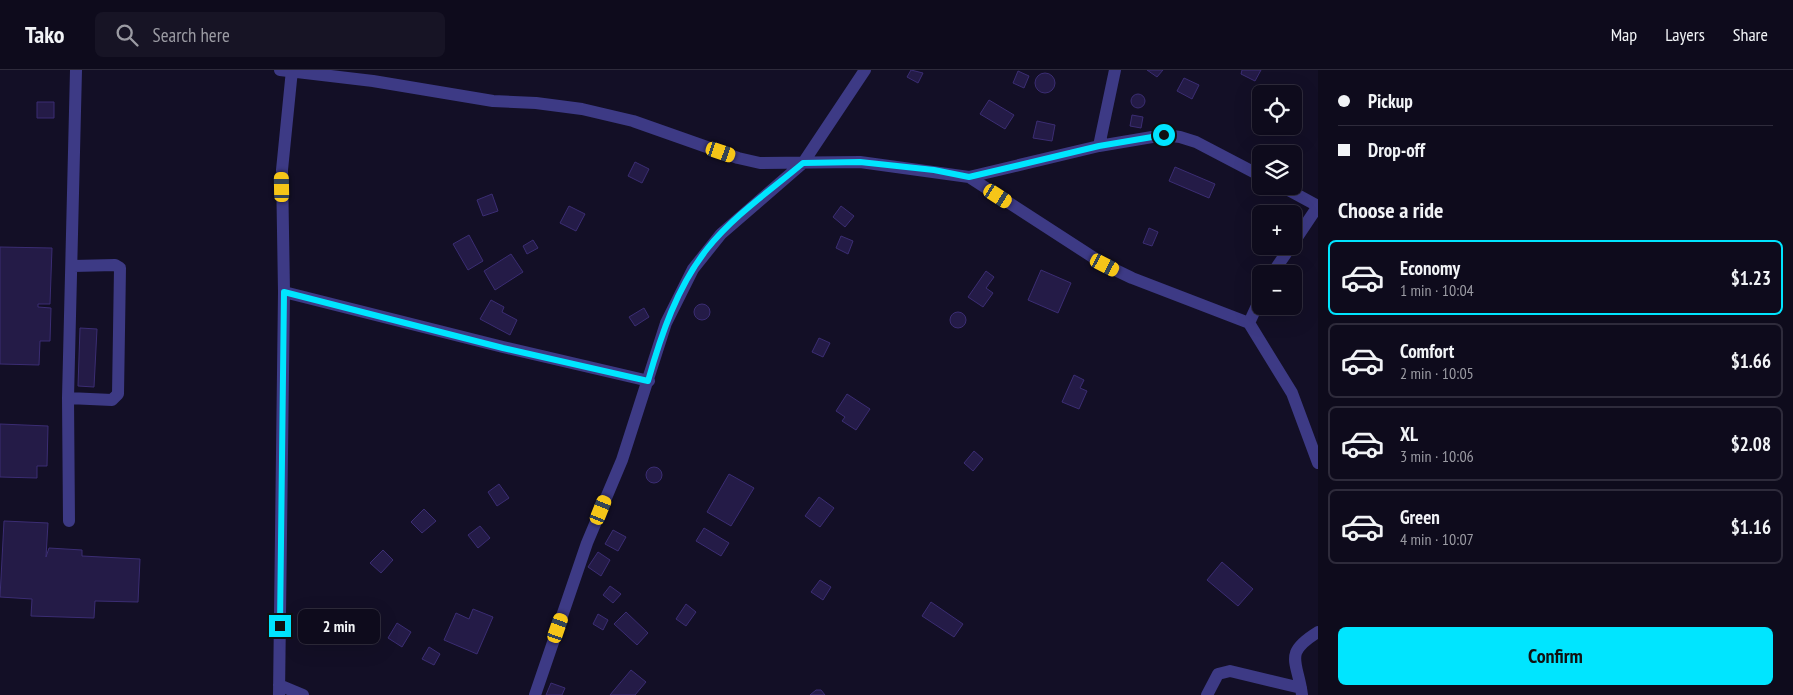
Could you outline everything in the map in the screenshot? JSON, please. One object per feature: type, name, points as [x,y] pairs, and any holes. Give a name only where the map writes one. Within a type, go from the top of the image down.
[{"type":"street","points":[[69,521],[68,398],[73,266],[76,70]]},
{"type":"street","points":[[303,695],[279,690],[284,292],[282,170],[288,70],[373,81],[494,102],[536,102],[582,109],[632,121],[738,158],[760,163],[860,162],[934,170],[969,177],[1105,265],[1132,278],[1249,323],[1292,393],[1318,463]]},
{"type":"street","points":[[535,695],[587,543],[622,460],[666,323],[693,270],[706,250],[721,234],[803,163],[865,70]]},
{"type":"street","points":[[1099,146],[1115,70]]},
{"type":"street","points":[[969,177],[1099,146],[1164,135],[1180,136],[1196,142],[1252,171]]},
{"type":"street","points":[[1298,195],[1318,206],[1302,230]]},
{"type":"street","points":[[68,398],[112,400],[118,394],[120,268],[115,265],[73,266]]},
{"type":"street","points":[[284,292],[503,348],[648,381]]},
{"type":"street","points":[[1249,323],[1253,315]]},
{"type":"street","points":[[1206,695],[1218,674],[1230,671],[1301,692],[1295,664],[1296,650],[1302,642],[1318,632]]},
{"type":"building","points":[[911,70],[923,73],[918,83],[907,77]]},
{"type":"building","points":[[1147,70],[1163,70],[1157,77]]},
{"type":"building","points":[[1242,70],[1261,70],[1255,81],[1241,74]]},
{"type":"building","points":[[1018,71],[1029,76],[1024,88],[1013,83]]},
{"type":"building","points":[[1045,73],[1052,76],[1055,83],[1052,90],[1045,93],[1038,90],[1035,83],[1038,76]]},
{"type":"building","points":[[1184,78],[1199,85],[1192,99],[1177,91]]},
{"type":"building","points":[[1138,94],[1143,96],[1145,101],[1143,106],[1138,108],[1133,106],[1131,101],[1133,96]]},
{"type":"building","points":[[989,100],[1014,115],[1005,129],[980,114]]},
{"type":"building","points":[[37,102],[54,102],[54,118],[37,118]]},
{"type":"building","points":[[1132,115],[1143,117],[1141,128],[1130,126]]},
{"type":"building","points":[[1037,121],[1055,125],[1052,141],[1033,138]]},
{"type":"building","points":[[635,162],[649,169],[642,183],[628,176]]},
{"type":"building","points":[[1175,167],[1215,184],[1209,198],[1169,181]]},
{"type":"building","points":[[492,194],[498,211],[483,216],[477,200]]},
{"type":"building","points":[[569,206],[585,214],[576,231],[560,223]]},
{"type":"building","points":[[841,206],[854,216],[845,227],[833,217]]},
{"type":"building","points":[[1149,228],[1158,232],[1152,246],[1143,243]]},
{"type":"building","points":[[469,235],[483,261],[468,270],[453,244]]},
{"type":"building","points":[[841,236],[853,241],[848,254],[836,248]]},
{"type":"building","points":[[533,240],[538,248],[527,254],[523,246]]},
{"type":"building","points":[[0,247],[52,248],[50,304],[38,304],[38,307],[51,308],[50,341],[40,341],[39,365],[0,364]]},
{"type":"building","points":[[511,254],[523,272],[495,290],[484,271]]},
{"type":"building","points":[[1041,270],[1071,283],[1058,313],[1028,300]]},
{"type":"building","points":[[986,271],[994,277],[986,288],[993,293],[983,307],[968,297]]},
{"type":"building","points":[[491,300],[504,307],[502,312],[517,320],[510,335],[480,319]]},
{"type":"building","points":[[702,304],[710,312],[702,320],[694,312]]},
{"type":"building","points":[[644,308],[649,317],[635,326],[629,317]]},
{"type":"building","points":[[958,312],[966,320],[958,328],[950,320]]},
{"type":"building","points":[[80,328],[97,329],[94,387],[78,386]]},
{"type":"building","points":[[819,338],[830,343],[823,357],[812,352]]},
{"type":"building","points":[[1074,375],[1084,380],[1080,388],[1087,391],[1079,409],[1062,402]]},
{"type":"building","points":[[847,394],[870,409],[856,430],[842,421],[845,417],[836,411]]},
{"type":"building","points":[[0,424],[48,426],[47,466],[37,466],[37,478],[0,477]]},
{"type":"building","points":[[974,451],[983,459],[973,471],[964,463]]},
{"type":"building","points":[[654,467],[662,475],[654,483],[646,475]]},
{"type":"building","points":[[729,474],[754,488],[731,526],[707,512]]},
{"type":"building","points":[[499,484],[509,498],[497,506],[488,492]]},
{"type":"building","points":[[819,497],[834,508],[820,527],[805,516]]},
{"type":"building","points":[[424,509],[436,521],[422,533],[411,522]]},
{"type":"building","points":[[4,521],[48,523],[46,557],[49,548],[82,550],[82,556],[140,559],[138,602],[95,601],[94,618],[31,616],[32,599],[0,597]]},
{"type":"building","points":[[480,526],[490,538],[478,548],[468,535]]},
{"type":"building","points":[[704,528],[729,543],[721,556],[696,541]]},
{"type":"building","points":[[613,530],[626,537],[618,551],[605,544]]},
{"type":"building","points":[[383,550],[393,560],[381,573],[370,563]]},
{"type":"building","points":[[598,552],[610,560],[601,576],[588,567]]},
{"type":"building","points":[[1222,562],[1253,589],[1238,606],[1207,580]]},
{"type":"building","points":[[820,580],[831,587],[823,600],[811,592]]},
{"type":"building","points":[[610,586],[621,594],[613,603],[603,595]]},
{"type":"building","points":[[931,602],[963,624],[954,637],[922,616]]},
{"type":"building","points":[[686,604],[696,612],[686,626],[676,619]]},
{"type":"building","points":[[473,609],[493,617],[477,654],[444,640],[456,613],[469,619]]},
{"type":"building","points":[[626,612],[648,633],[637,645],[614,624]]},
{"type":"building","points":[[598,614],[608,620],[603,630],[593,624]]},
{"type":"building","points":[[397,623],[411,632],[402,647],[388,638]]},
{"type":"building","points":[[429,647],[440,654],[434,665],[422,659]]},
{"type":"building","points":[[631,670],[646,682],[635,695],[610,695]]},
{"type":"building","points":[[551,683],[565,688],[562,695],[546,695]]},
{"type":"building","points":[[816,690],[821,690],[825,695],[810,695]]},
{"type":"route","points":[[280,626],[284,292],[503,348],[648,381],[666,323],[693,270],[706,250],[721,234],[803,163],[860,162],[934,170],[969,177],[1099,146],[1164,135]]}]
